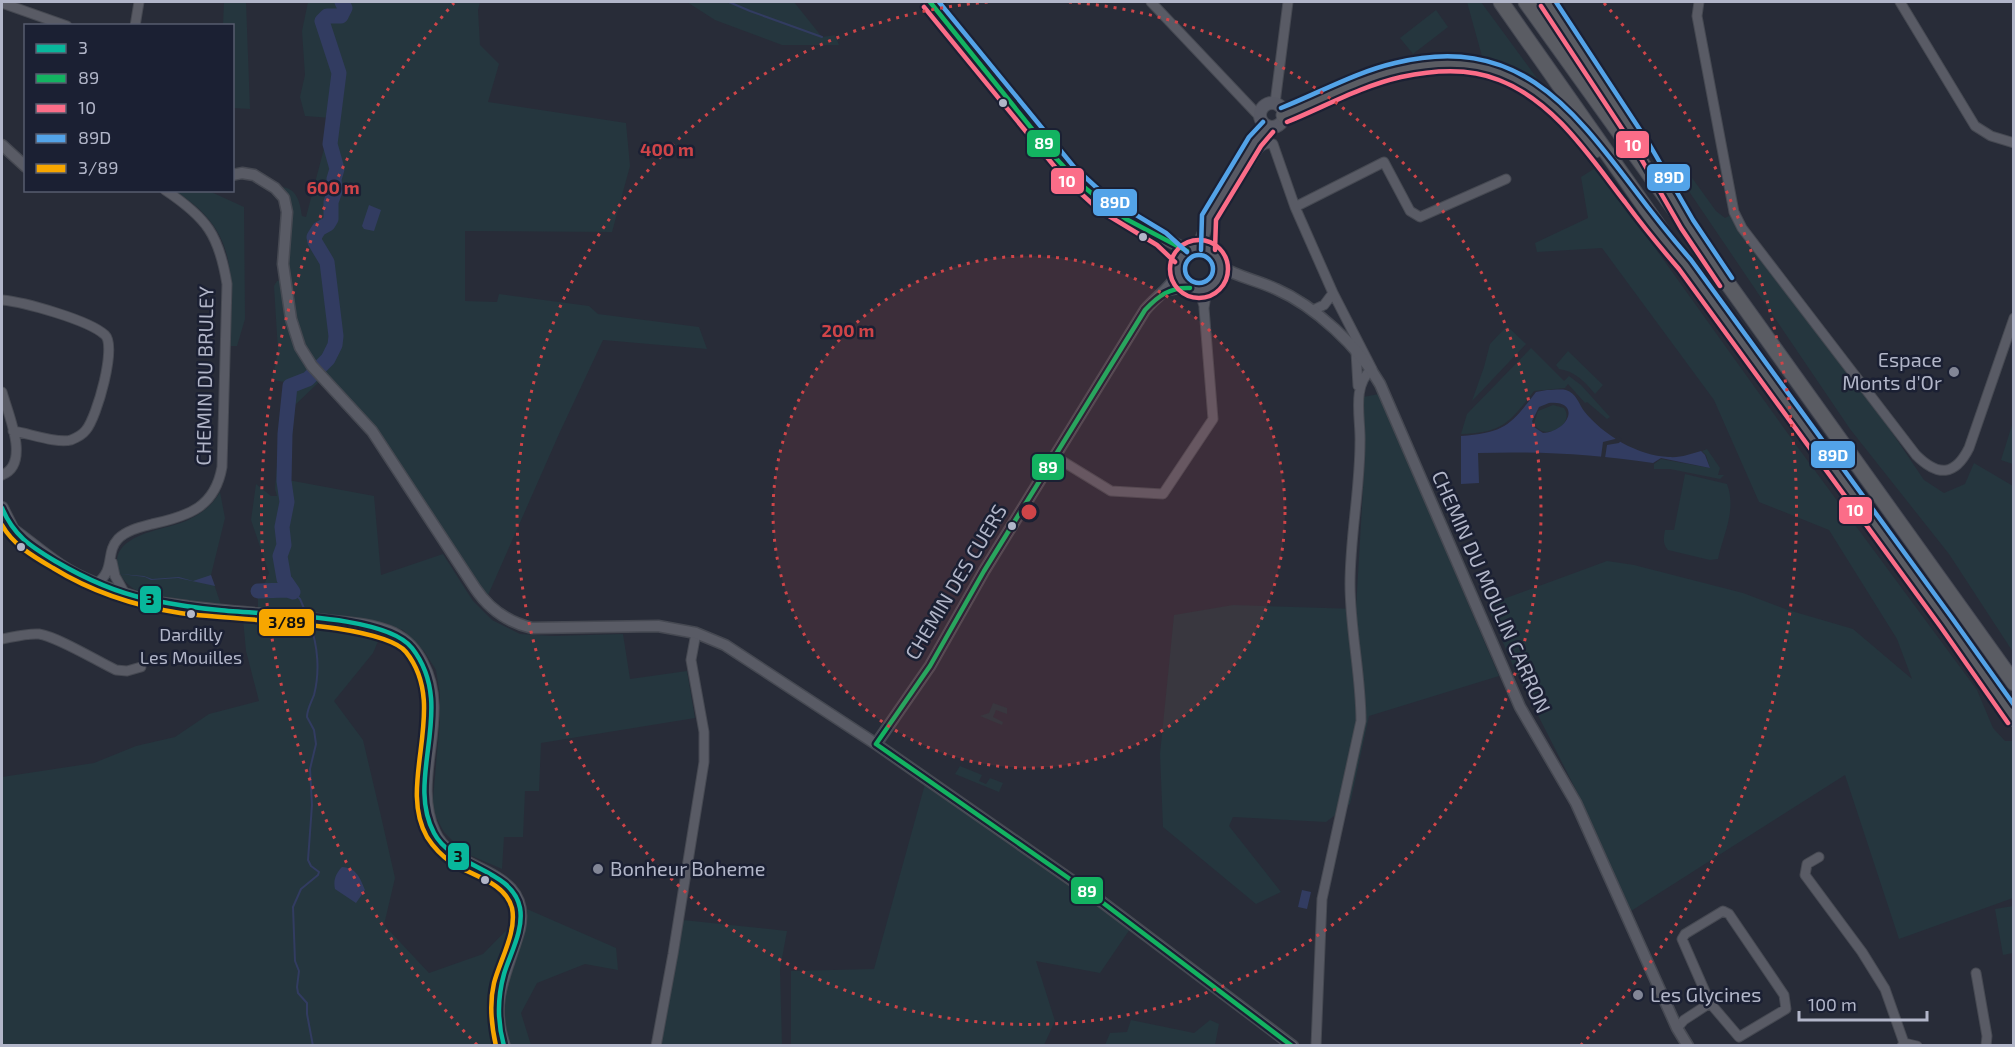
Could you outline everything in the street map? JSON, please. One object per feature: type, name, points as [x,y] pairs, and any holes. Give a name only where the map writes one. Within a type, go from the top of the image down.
[{"type":"highway","points":[[1501,2],[1685,264],[1946,622],[2013,719]]},
{"type":"highway","points":[[1526,2],[1687,224],[2013,683]]},
{"type":"highway","points":[[1547,2],[1642,146],[1687,224]]},
{"type":"highway","points":[[1280,109],[1399,69],[1433,64],[1462,64],[1478,65],[1507,75],[1527,84],[1548,99],[1572,122],[1657,233],[1685,264]]},
{"type":"main road","points":[[930,2],[1071,176],[1126,220],[1194,251],[1216,256],[1219,272],[1198,289],[1185,285],[1178,274],[1178,262],[1194,251],[1209,218],[1255,141],[1263,121],[1264,105],[1280,109],[1279,125],[1263,121]]},
{"type":"main road","points":[[2,508],[13,530]]},
{"type":"main road","points":[[2,522],[62,567],[96,584],[125,594],[146,600],[212,610],[309,618],[380,628],[404,640],[422,662],[429,678],[433,703],[426,806],[432,830],[442,846],[452,855],[505,882],[517,900],[521,920],[497,1002],[498,1023],[504,1046]]},
{"type":"street","points":[[135,24],[139,2]]},
{"type":"street","points":[[1151,2],[1263,121]]},
{"type":"street","points":[[1280,109],[1288,2]]},
{"type":"street","points":[[1699,2],[1697,16],[1734,212],[1742,228],[1911,449],[1926,465],[1940,472],[1952,469],[1962,461],[1969,448],[2013,318]]},
{"type":"street","points":[[1900,2],[1975,126],[1991,136],[2013,143]]},
{"type":"street","points":[[2,3],[62,24]]},
{"type":"street","name":"CHEMIN DU MOULIN CARRON","points":[[1235,174],[1247,167],[1261,145],[1270,143],[1275,146],[1295,207],[1333,293],[1380,384],[1520,707],[1576,802],[1677,1028],[1688,1046]]},
{"type":"street","points":[[2,145],[24,164]]},
{"type":"street","points":[[1295,207],[1384,162],[1410,211],[1420,217],[1506,179]]},
{"type":"street","points":[[234,175],[254,175],[278,191],[285,201],[287,212],[282,259],[289,310],[300,347],[312,366],[372,430],[480,596],[490,607],[518,625],[539,629],[658,626],[696,633],[725,645],[876,744],[1090,893],[1293,1046]]},
{"type":"street","name":"CHEMIN DU BRULEY","points":[[96,584],[106,575],[113,549],[118,540],[127,533],[187,513],[207,502],[219,483],[222,467],[227,293],[223,260],[206,223],[168,192]]},
{"type":"street","points":[[1219,272],[1222,277],[1248,279],[1276,289],[1313,310],[1372,369],[1363,378],[1359,398]]},
{"type":"street","name":"CHEMIN DES CUERS","points":[[876,744],[930,666],[984,571],[1145,310],[1167,290],[1178,274]]},
{"type":"street","points":[[1054,456],[1111,491],[1163,494],[1213,419],[1204,308],[1201,296],[1198,289],[1183,287],[1167,290]]},
{"type":"street","points":[[1313,310],[1324,305],[1333,293]]},
{"type":"street","points":[[2,300],[17,302],[78,321],[106,335],[110,344],[97,405],[85,432],[70,441],[13,431]]},
{"type":"street","points":[[1316,1046],[1322,899],[1360,721],[1360,693],[1350,587],[1351,540],[1360,443],[1356,352]]},
{"type":"street","points":[[2,392],[16,445],[14,467],[2,482]]},
{"type":"street","points":[[2,475],[14,467]]},
{"type":"street","points":[[112,557],[115,576],[125,594]]},
{"type":"street","points":[[656,1046],[704,762],[704,732],[691,660],[696,633]]},
{"type":"street","points":[[2,639],[39,634],[117,670],[127,671],[141,668]]},
{"type":"street","points":[[1819,857],[1807,864],[1805,875],[1862,952],[1885,989],[1903,1044],[1917,1046]]},
{"type":"street","points":[[1723,911],[1730,914],[1785,995],[1786,1009],[1748,1034],[1739,1037],[1710,1003],[1682,939],[1685,934],[1723,911]]},
{"type":"street","points":[[1976,973],[1987,1036],[1986,1046]]},
{"type":"street","points":[[1677,1028],[1684,1020],[1710,1003]]},
{"type":"shaded area","points":[[224,2],[246,2],[250,109],[234,108],[234,24],[223,24]]},
{"type":"shaded area","points":[[308,2],[480,2],[478,10],[480,45],[499,64],[488,102],[626,123],[630,166],[612,232],[465,231],[465,301],[497,302],[499,294],[589,306],[598,314],[699,327],[707,349],[603,340],[485,602],[372,431],[315,372],[318,383],[295,405],[288,480],[374,496],[381,575],[443,554],[473,601],[492,620],[520,634],[553,636],[623,634],[630,679],[687,671],[695,718],[541,743],[539,791],[525,791],[523,837],[504,837],[502,869],[465,853],[444,832],[432,810],[440,720],[440,695],[436,670],[424,651],[403,630],[385,625],[373,653],[334,701],[363,740],[395,878],[384,925],[429,973],[483,954],[527,909],[616,948],[618,970],[585,964],[537,983],[521,1013],[531,1045],[2,1046],[2,777],[94,763],[136,746],[175,737],[209,714],[259,701],[246,651],[242,608],[258,609],[258,587],[263,587],[269,573],[251,520],[256,484],[271,496],[277,496],[275,489],[285,395],[291,383],[272,380],[278,351],[274,286],[277,281],[284,280],[281,187],[294,193],[299,201],[302,216],[306,217],[332,118],[305,116],[300,97],[305,75],[302,31]]},
{"type":"shaded area","points":[[687,2],[794,2],[822,37],[835,35],[839,45],[782,45],[715,20]]},
{"type":"shaded area","points":[[1467,2],[1481,2],[1545,89],[1532,79],[1483,60]]},
{"type":"shaded area","points":[[1436,10],[1448,27],[1413,54],[1400,38]]},
{"type":"shaded area","points":[[1597,167],[1799,449],[1977,690],[1993,728],[2005,741],[2013,741],[2013,898],[1899,939],[1845,775],[1631,911],[1578,794],[1514,668],[1487,605],[1607,561],[1634,565],[1743,593],[1788,610],[1853,629],[1912,679],[1897,639],[1829,530],[1759,502],[1714,400],[1602,248],[1537,252],[1535,243],[1588,218],[1581,177]]},
{"type":"shaded area","points":[[1690,175],[1716,211],[1725,218],[1731,215],[1862,388],[1924,480],[1944,493],[1965,484],[1974,463],[2013,486],[2013,652],[1949,554],[1850,429],[1682,181]]},
{"type":"shaded area","points":[[176,192],[211,192],[244,207],[245,319],[237,346],[230,346],[231,278],[228,258],[211,223],[196,206]]},
{"type":"shaded area","points":[[1507,326],[1526,344],[1472,401],[1490,344]]},
{"type":"shaded area","points":[[1531,348],[1564,381],[1569,376],[1581,385],[1610,417],[1607,419],[1587,402],[1585,403],[1568,384],[1565,388],[1534,391],[1511,418],[1496,428],[1461,434],[1467,414]]},
{"type":"shaded area","points":[[1568,351],[1603,385],[1595,394],[1579,378],[1559,369],[1556,365]]},
{"type":"shaded area","points":[[1379,394],[1499,676],[1369,716],[1350,804],[1326,822],[1233,817],[1229,826],[1281,892],[1256,904],[1163,827],[1160,754],[1174,615],[1233,605],[1356,609],[1365,454],[1363,397]]},
{"type":"shaded area","points":[[1553,405],[1564,408],[1567,414],[1566,420],[1551,432],[1538,429],[1534,423],[1538,411]]},
{"type":"shaded area","points":[[2013,422],[2013,464],[2001,460]]},
{"type":"shaded area","points":[[1707,449],[1720,468],[1718,475],[1724,475],[1720,479],[1670,469],[1654,469],[1654,464],[1661,459],[1710,468],[1706,455],[1702,451]]},
{"type":"shaded area","points":[[1685,474],[1727,484],[1731,503],[1730,513],[1718,559],[1710,560],[1668,550],[1665,545],[1665,530],[1674,530]]},
{"type":"shaded area","points":[[220,492],[225,518],[211,575],[221,605],[146,594],[126,583],[118,569],[117,557],[122,548],[141,535],[186,521],[197,515],[210,505]]},
{"type":"shaded area","points":[[993,703],[1007,708],[1007,714],[996,710],[993,717],[1003,722],[1002,725],[980,716],[989,713]]},
{"type":"shaded area","points":[[960,766],[982,775],[979,781],[986,784],[990,778],[1003,783],[999,792],[955,774]]},
{"type":"shaded area","points":[[925,784],[1130,929],[1100,973],[1036,961],[1055,1021],[1044,1045],[791,1046],[791,971],[874,969]]},
{"type":"shaded area","points":[[2013,906],[2013,953],[2003,955],[1995,909]]},
{"type":"shaded area","points":[[683,920],[787,931],[780,969],[782,1045],[658,1046]]},
{"type":"shaded area","points":[[1131,1020],[1194,1033],[1210,1020],[1219,1024],[1215,1045],[1105,1045],[1110,1033],[1127,1032]]},
{"type":"water","points":[[369,205],[381,210],[374,231],[364,229],[362,226]]},
{"type":"water","points":[[1569,391],[1592,420],[1622,443],[1657,456],[1681,456],[1701,451],[1710,468],[1661,458],[1653,463],[1566,454],[1478,453],[1479,483],[1461,484],[1461,436],[1488,432],[1505,425],[1520,413],[1536,392]],"holes":[[[1549,403],[1559,403],[1568,411],[1568,416],[1560,427],[1543,433],[1534,427],[1532,421],[1539,407]]]},
{"type":"water","points":[[120,574],[144,576],[152,579],[179,577],[193,581],[211,575],[215,586],[178,578],[151,580],[145,577]]},
{"type":"water","points":[[342,867],[355,872],[365,890],[356,903],[335,889],[334,883]]},
{"type":"water","points":[[1302,890],[1311,892],[1307,909],[1298,907]]},
{"type":"pier","points":[[1618,436],[1622,439],[1619,443],[1607,445],[1605,458],[1601,457],[1603,442]]},
{"type":"waterway","points":[[293,592],[284,579],[280,556],[284,545],[282,527],[287,502],[284,481],[285,434],[290,386],[308,379],[328,359],[335,345],[336,336],[327,262],[314,237],[319,229],[328,224],[331,219],[331,202],[335,191],[334,179],[337,169],[330,144],[339,73],[322,21],[327,16],[341,16],[345,8],[342,2]]},
{"type":"waterway","points":[[729,2],[822,37]]},
{"type":"waterway","points":[[258,591],[287,590],[293,592]]},
{"type":"waterway","points":[[293,592],[300,599],[306,613]]},
{"type":"waterway","points":[[310,624],[315,641],[317,668],[316,686],[307,717],[314,730],[316,744],[310,769],[312,805],[308,860],[311,866],[319,872],[301,889],[293,907],[295,961],[299,971],[297,987],[298,993],[307,1003],[313,1046]]},
{"type":"transit line","name":"89","points":[[930,2],[1053,155],[1078,182],[1126,219],[1187,251]]},
{"type":"transit line","name":"89D","points":[[939,2],[1074,167],[1108,198],[1166,233],[1187,252]]},
{"type":"transit line","name":"89D","points":[[1556,2],[1648,142],[1693,220],[1732,278]]},
{"type":"transit line","name":"10","points":[[1541,6],[1636,150],[1681,228],[1720,286]]},
{"type":"transit line","name":"10","points":[[924,7],[1064,178],[1099,210],[1157,245],[1175,262]]},
{"type":"transit line","name":"89D","points":[[1281,108],[1380,67],[1437,57],[1474,58],[1506,67],[1535,83],[1561,104],[1586,129],[1691,260],[2014,705]]},
{"type":"transit line","name":"10","points":[[1287,122],[1386,81],[1438,71],[1463,71],[1499,80],[1519,89],[1554,116],[1584,149],[1679,269],[1940,626],[2008,723]]},
{"type":"transit line","name":"89D","points":[[1201,250],[1202,215],[1249,137],[1263,122]]},
{"type":"transit line","name":"10","points":[[1215,250],[1216,220],[1261,146],[1273,132]]},
{"type":"transit line","name":"10","points":[[1199,240],[1210,242],[1223,253],[1228,269],[1226,280],[1215,293],[1199,298],[1188,296],[1175,285],[1170,269],[1172,258],[1183,245],[1199,240]]},
{"type":"transit line","name":"89D","points":[[1199,255],[1209,259],[1213,269],[1209,279],[1199,283],[1189,279],[1185,269],[1189,259],[1199,255]]},
{"type":"transit line","name":"89","points":[[876,744],[930,666],[984,571],[1145,310],[1165,293],[1190,288]]},
{"type":"transit line","name":"3","points":[[2,508],[17,533],[38,550],[77,573],[123,592],[156,601],[201,608],[351,622],[377,628],[398,637],[412,648],[425,671],[431,694],[424,789],[426,811],[434,833],[454,854],[506,885],[515,895],[520,908],[520,925],[500,992],[499,1019],[504,1046]]},
{"type":"transit line","name":"3/89","points":[[2,525],[31,555],[68,577],[130,602],[180,613],[335,628],[391,642],[406,652],[418,674],[423,697],[424,720],[417,793],[419,816],[427,837],[438,852],[452,863],[495,886],[508,899],[512,908],[512,927],[494,983],[491,1006],[496,1046]]},
{"type":"transit line","name":"89","points":[[876,744],[1090,893],[1292,1046]]},
{"type":"place","name":"Espace Monts d'Or","points":[[1954,372]]},
{"type":"place","name":"Dardilly Les Mouilles","points":[[191,614]]},
{"type":"place","name":"Bonheur Boheme","points":[[598,869]]},
{"type":"place","name":"Les Glycines","points":[[1638,995]]}]
